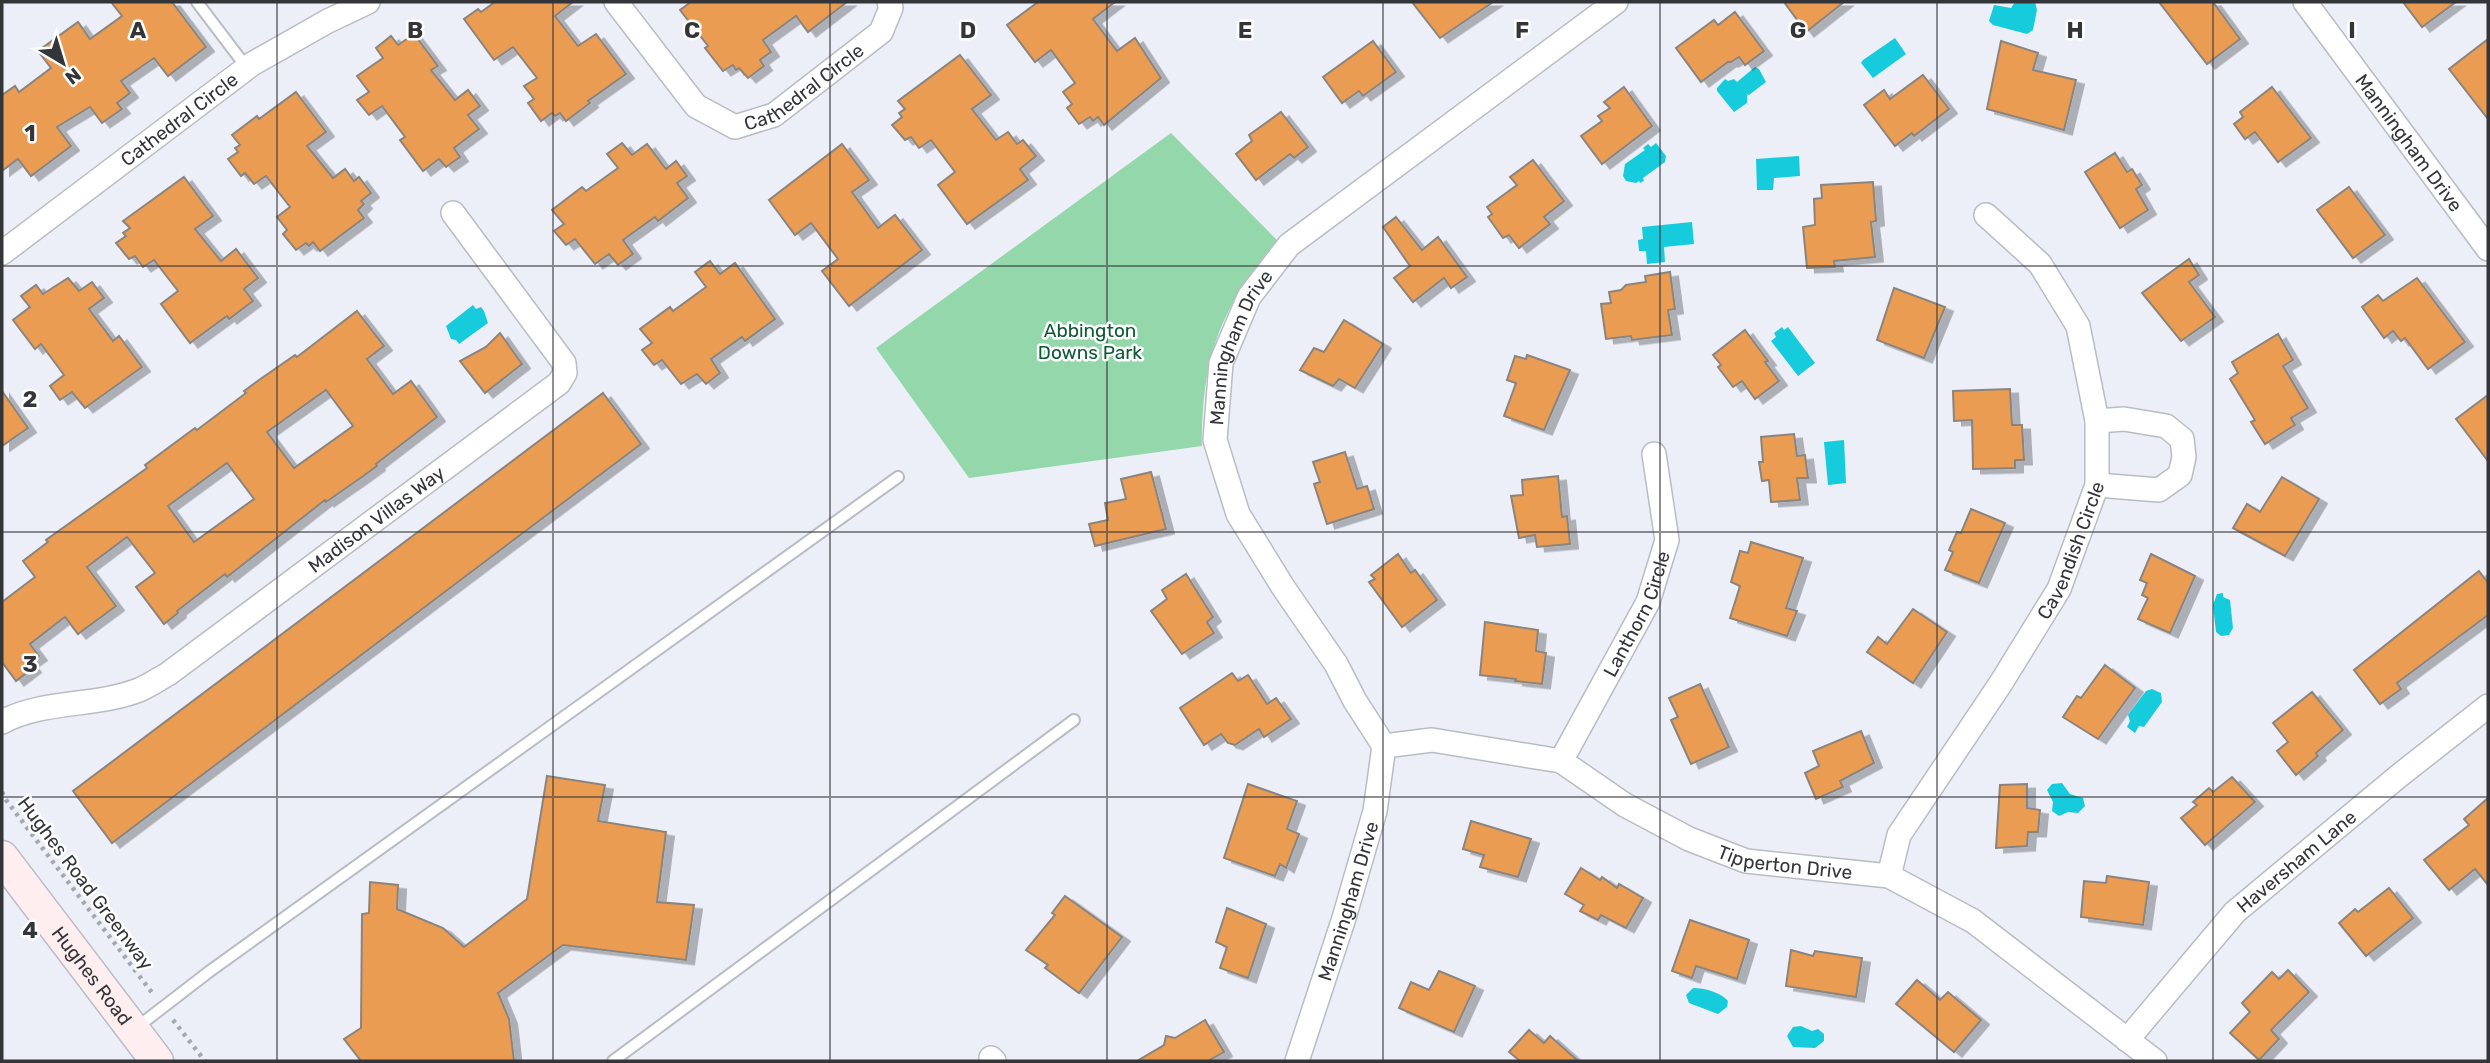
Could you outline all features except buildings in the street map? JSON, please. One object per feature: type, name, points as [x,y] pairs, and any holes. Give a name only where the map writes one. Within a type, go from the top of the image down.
[{"type":"main road","name":"Hughes Road","points":[[2,857],[157,1061]]},
{"type":"street","name":"Cathedral Circle","points":[[2,253],[247,68],[328,21],[368,2]]},
{"type":"street","name":"Cathedral Circle","points":[[617,2],[696,106],[735,127],[774,115],[881,32],[891,8],[889,2]]},
{"type":"street","name":"Manningham Drive","points":[[1302,1060],[1376,811],[1384,747],[1336,664],[1283,587],[1238,514],[1216,440],[1221,363],[1250,297],[1289,245],[1616,2]]},
{"type":"street","name":"Manningham Drive","points":[[2305,2],[2488,249]]},
{"type":"street","name":"Madison Villas Way","points":[[2,722],[18,713],[140,690],[168,674],[559,383],[565,373],[564,363],[453,213]]},
{"type":"street","name":"Cavendish Circle","points":[[1889,876],[1899,835],[2001,683],[2059,589],[2097,485],[2097,421],[2078,327],[2040,264],[1986,215]]},
{"type":"street","points":[[2097,421],[2124,419],[2166,426],[2182,439],[2184,457],[2180,475],[2158,490],[2097,485]]},
{"type":"street","name":"Lanthorn Circle","points":[[1561,761],[1648,602],[1667,540],[1654,454]]},
{"type":"street","name":"Haversham Lane","points":[[2127,1040],[2235,912],[2488,706]]},
{"type":"street","name":"Tipperton Drive","points":[[1384,747],[1432,740],[1561,761],[1625,804],[1689,839],[1746,861],[1889,876],[1973,921],[2155,1061]]},
{"type":"lane","points":[[197,2],[247,68]]},
{"type":"lane","points":[[134,1030],[210,971],[898,477]]},
{"type":"lane","points":[[613,1061],[1074,720]]},
{"type":"path","name":"Hughes Road Greenway","points":[[2,792],[150,989]]},
{"type":"path","points":[[180,1028],[205,1061]]},
{"type":"green space","name":"Abbington Downs Park","points":[[1171,133],[1277,240],[1241,289],[1218,335],[1206,385],[1202,446],[969,478],[876,348]]},
{"type":"water","points":[[2015,2],[2035,2],[2037,10],[2033,30],[2027,34],[1993,25],[1989,21],[1994,5],[2011,8]]},
{"type":"water","points":[[1895,38],[1906,54],[1873,78],[1861,63]]},
{"type":"water","points":[[1755,67],[1766,82],[1747,94],[1747,103],[1734,112],[1717,88],[1725,79],[1734,79],[1737,82]]},
{"type":"water","points":[[1656,143],[1666,156],[1665,162],[1640,183],[1626,181],[1623,176],[1625,164],[1645,150],[1643,148],[1648,144],[1651,147]]},
{"type":"water","points":[[1799,156],[1800,176],[1774,178],[1773,190],[1757,190],[1756,159]]},
{"type":"water","points":[[1692,222],[1694,244],[1664,247],[1665,262],[1647,264],[1646,251],[1639,251],[1638,240],[1643,239],[1642,227]]},
{"type":"water","points":[[473,305],[476,309],[481,307],[488,323],[459,344],[451,339],[446,326]]},
{"type":"water","points":[[1782,327],[1784,330],[1788,327],[1815,363],[1798,376],[1771,341],[1776,337],[1774,333]]},
{"type":"water","points":[[1844,440],[1846,483],[1828,485],[1824,442]]},
{"type":"water","points":[[2223,593],[2223,597],[2230,600],[2233,628],[2229,635],[2221,636],[2216,632],[2213,605],[2217,594]]},
{"type":"water","points":[[2152,689],[2161,693],[2162,702],[2144,727],[2139,726],[2135,733],[2127,727],[2130,721],[2128,715],[2146,691]]},
{"type":"water","points":[[2062,783],[2070,794],[2083,798],[2085,806],[2078,813],[2068,812],[2059,816],[2052,811],[2053,802],[2047,790],[2052,784]]},
{"type":"water","points":[[1693,988],[1721,995],[1728,1001],[1727,1007],[1718,1014],[1689,1003],[1686,995]]},
{"type":"water","points":[[1801,1026],[1812,1031],[1818,1029],[1824,1034],[1824,1041],[1815,1048],[1793,1047],[1787,1036],[1793,1027]]}]
